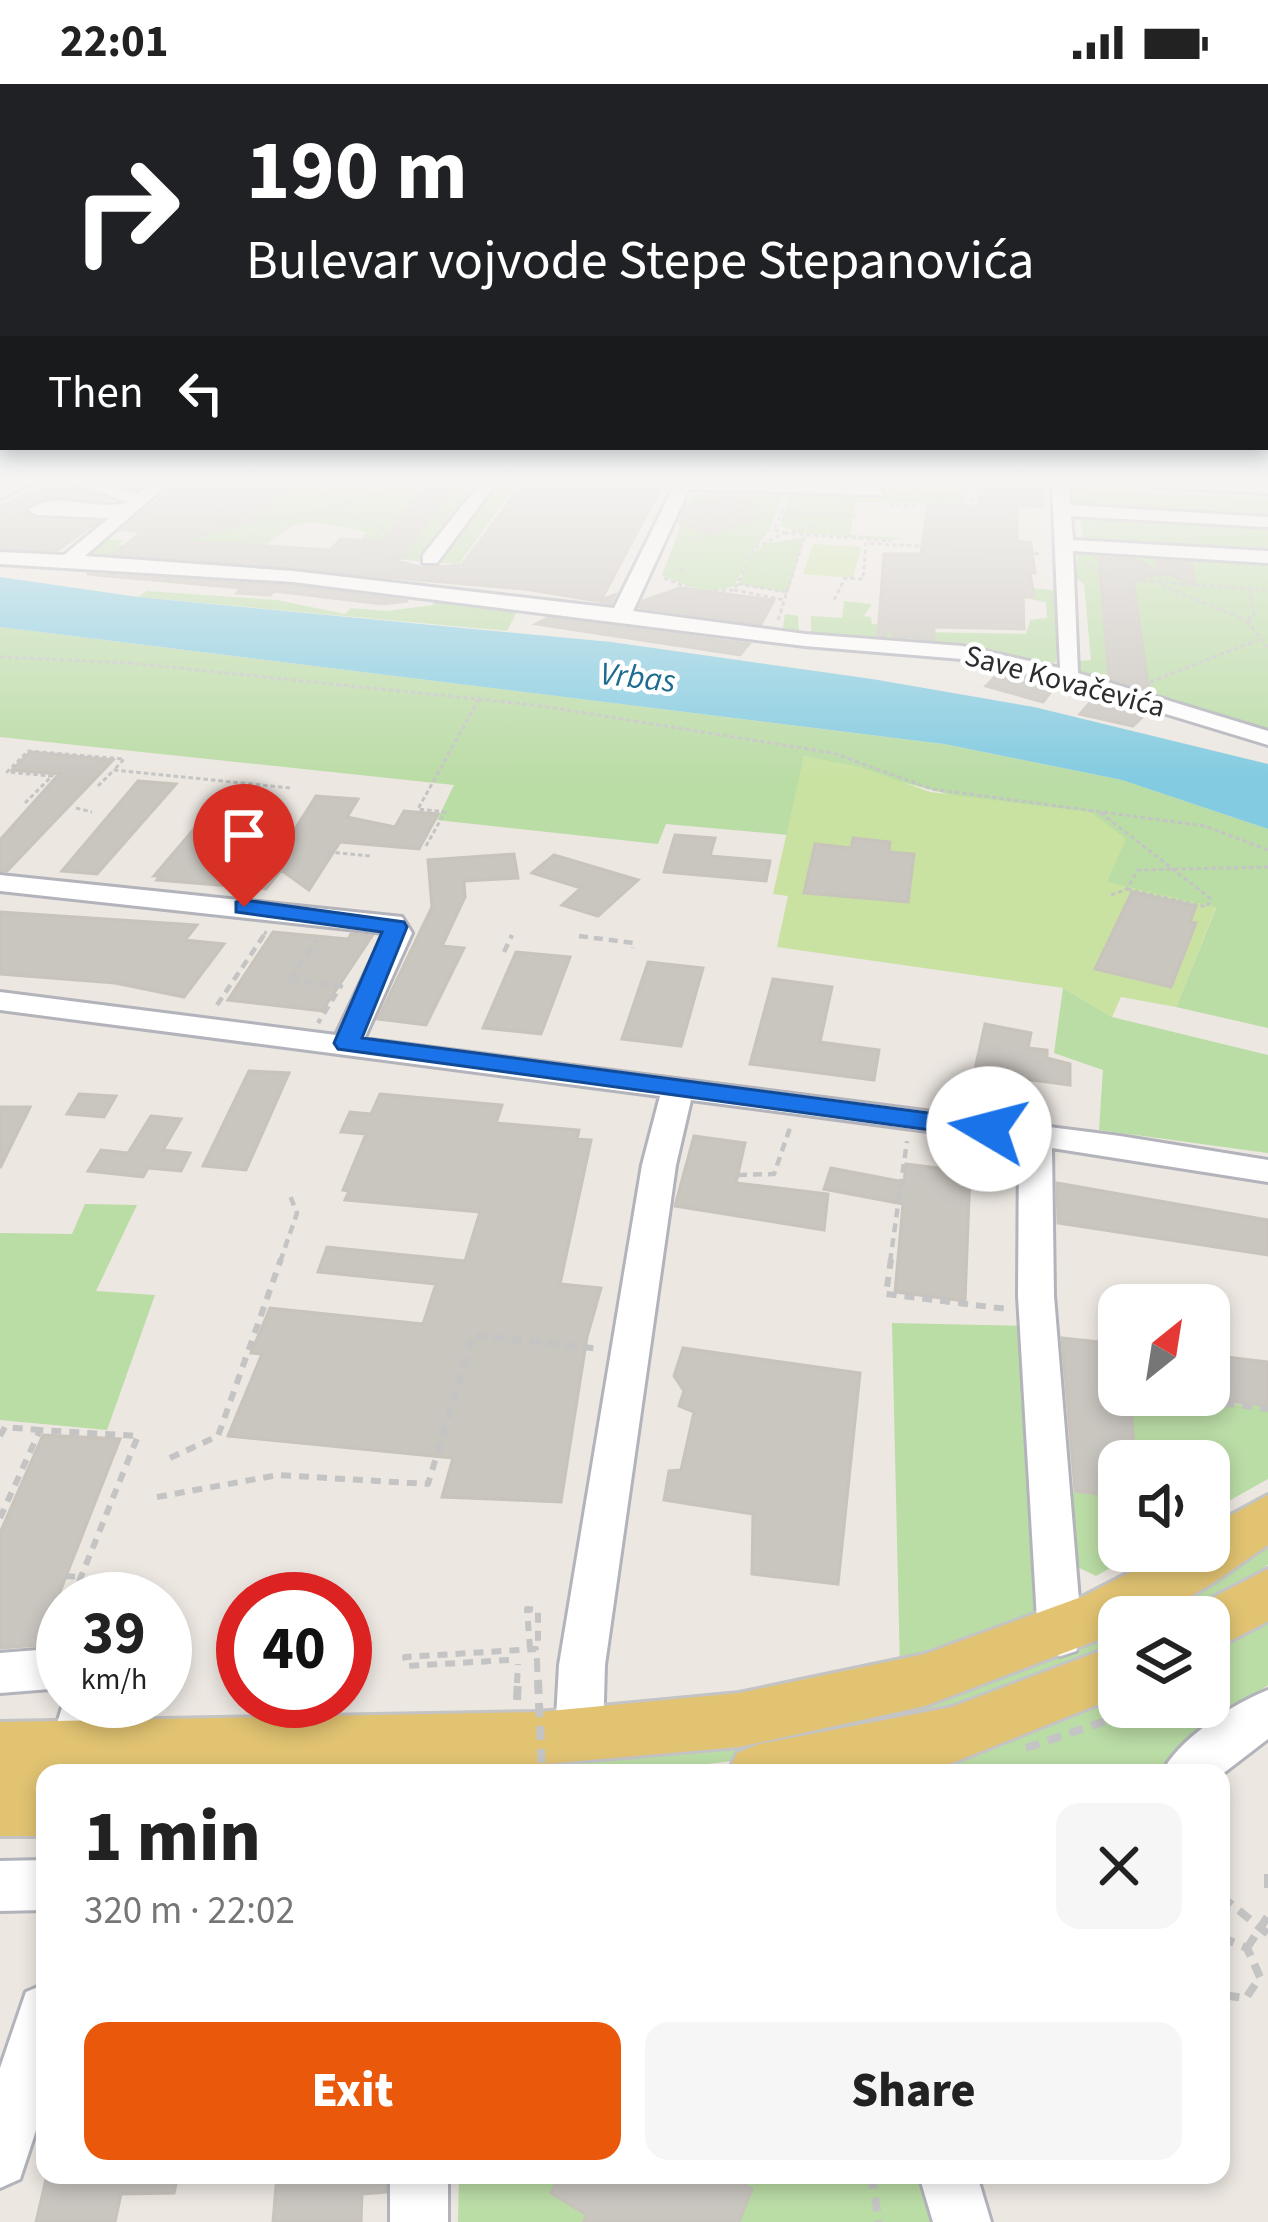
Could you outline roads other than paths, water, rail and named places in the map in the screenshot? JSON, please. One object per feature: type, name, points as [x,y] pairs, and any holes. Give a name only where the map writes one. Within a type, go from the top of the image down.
[{"type":"main road","points":[[192,1728],[544,1737],[774,1714],[985,1664],[1060,1637],[1138,1599],[1268,1517]]},
{"type":"main road","points":[[1230,1615],[1268,1593]]},
{"type":"main road","points":[[805,1764],[952,1735],[1098,1678]]},
{"type":"main road","points":[[0,1750],[70,1728]]},
{"type":"main road","points":[[0,1806],[36,1806]]},
{"type":"street","name":"Save Kovačevića","points":[[334,582],[622,613],[772,636],[958,652],[1063,677],[1268,739]]},
{"type":"street","points":[[622,613],[637,582]]},
{"type":"street","points":[[1063,677],[1071,668],[1064,582]]},
{"type":"street","points":[[0,883],[392,923],[398,933],[347,1043]]},
{"type":"street","points":[[0,903],[328,925],[342,917]]},
{"type":"street","points":[[4,1008],[347,1043],[1268,1171]]},
{"type":"street","points":[[544,1737],[582,1665],[659,1165],[678,1088]]},
{"type":"street","points":[[1035,1135],[1036,1296],[1060,1637]]},
{"type":"street","points":[[0,1673],[36,1670]]},
{"type":"street","points":[[1198,1764],[1268,1712]]},
{"type":"street","points":[[0,1886],[36,1885]]},
{"type":"street","points":[[0,2159],[36,2041]]},
{"type":"street","points":[[419,2184],[419,2222]]},
{"type":"street","points":[[951,2184],[962,2222]]},
{"type":"water","name":"Vrbas","points":[[0,582],[33,582],[138,597],[611,642],[872,679],[1034,707],[1268,764],[1268,829],[1122,780],[944,744],[0,627]]}]
